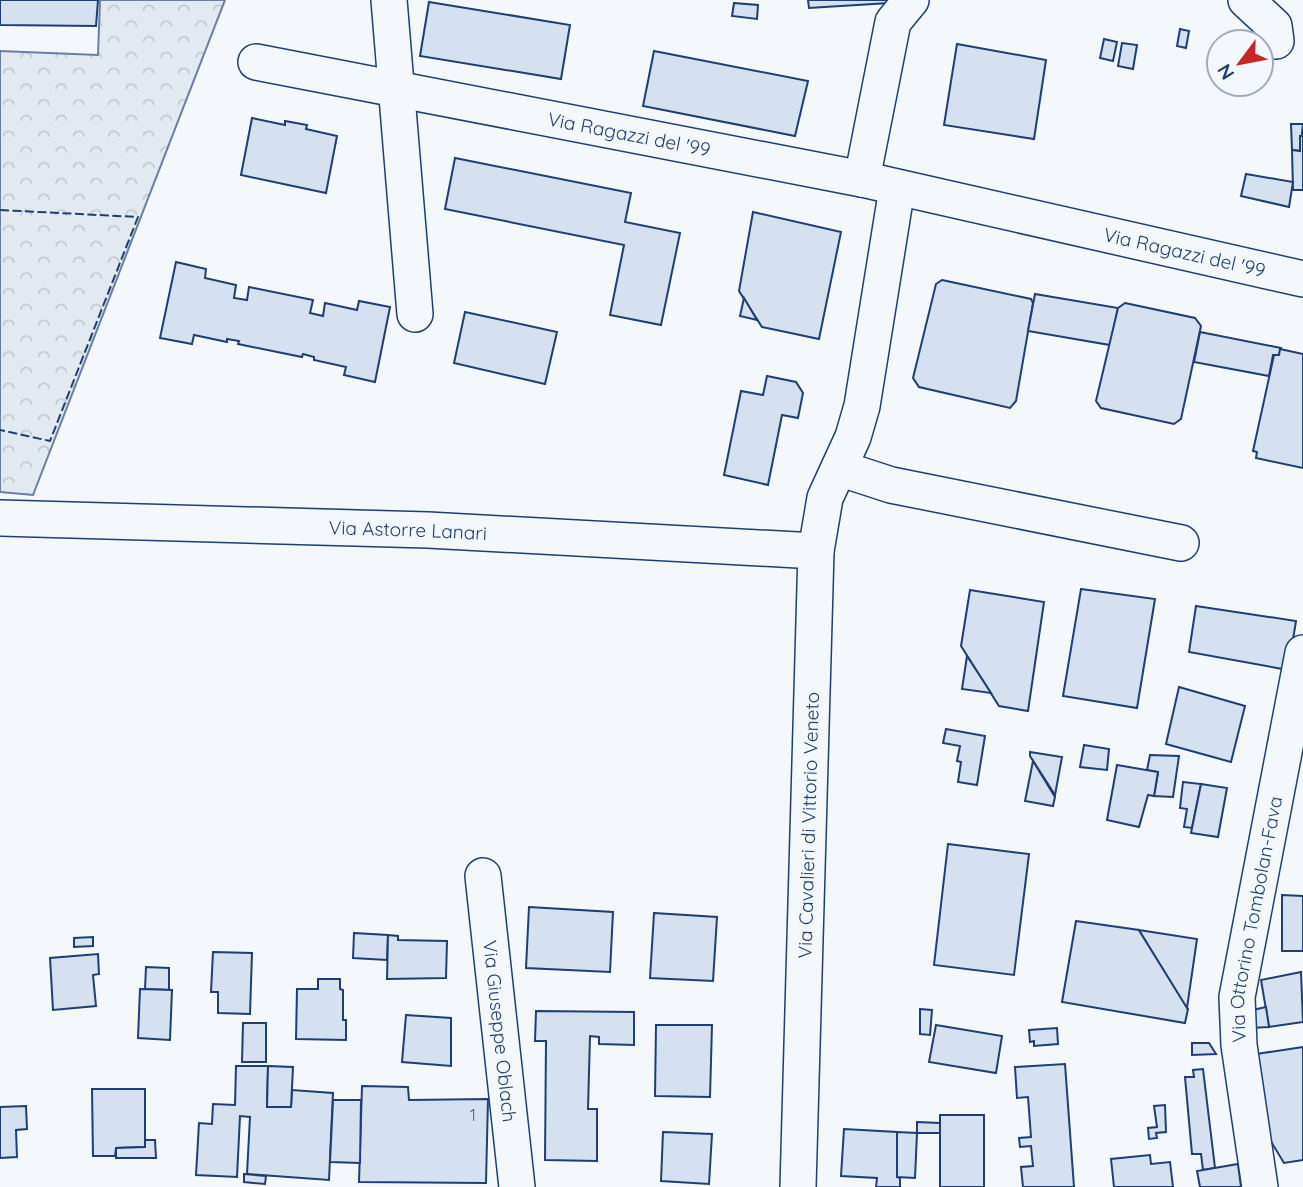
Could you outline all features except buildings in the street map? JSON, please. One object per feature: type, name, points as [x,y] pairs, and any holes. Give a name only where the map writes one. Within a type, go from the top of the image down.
[{"type":"street","points":[[389,0],[415,314]]},
{"type":"street","points":[[862,179],[893,22],[911,0]]},
{"type":"street","points":[[1246,0],[1274,26],[1276,41]]},
{"type":"street","name":"Via Ragazzi del '99","points":[[256,62],[862,179],[1141,240],[1303,279]]},
{"type":"street","name":"Via Cavalieri di Vittorio Veneto","points":[[798,1187],[816,551],[825,498],[853,438],[862,406],[897,188]]},
{"type":"street","points":[[839,468],[891,485],[1181,543]]},
{"type":"street","name":"Via Astorre Lanari","points":[[0,519],[428,530],[816,551]]},
{"type":"street","name":"Via Ottorino Tombolan-Fava","points":[[1260,1187],[1239,1045],[1237,997],[1303,653]]},
{"type":"street","name":"Via Giuseppe Oblach","points":[[483,876],[517,1187]]},
{"type":"green space","points":[[100,0],[225,0],[33,495],[0,492],[0,51],[98,55]]},
{"type":"fence","points":[[0,210],[138,217],[50,441],[0,430]]}]
